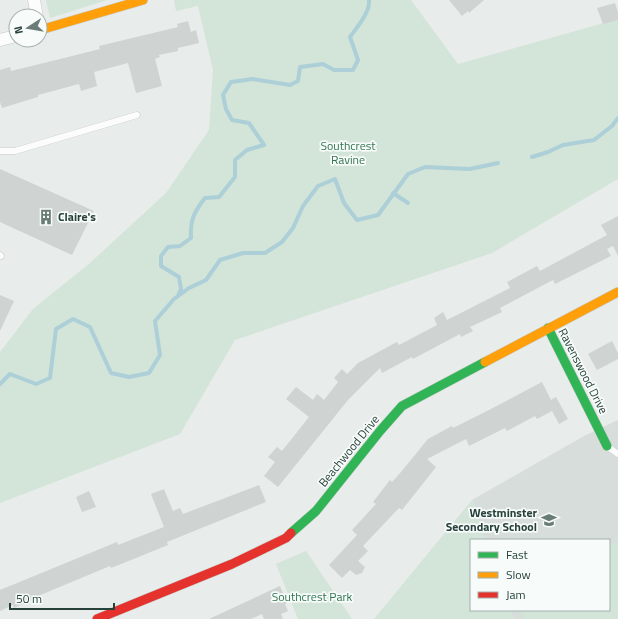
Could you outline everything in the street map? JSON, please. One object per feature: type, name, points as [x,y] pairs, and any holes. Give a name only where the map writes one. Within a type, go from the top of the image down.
[{"type":"street","points":[[48,27],[143,0]]},
{"type":"street","name":"Beachwood Drive","points":[[97,619],[232,564],[286,538],[316,511],[402,406],[618,292]]},
{"type":"street","name":"Ravenswood Drive","points":[[548,328],[607,446]]},
{"type":"lane","points":[[0,151],[15,151],[137,115]]},
{"type":"lane","points":[[607,446],[618,454]]},
{"type":"shaded area","name":"Westminster Secondary School","points":[[618,420],[618,619],[514,619],[510,611],[610,611],[610,539],[486,539],[472,500],[584,436]]},
{"type":"green space","points":[[46,0],[107,0],[50,18]]},
{"type":"green space","name":"Southcrest Ravine","points":[[174,0],[411,0],[458,64],[618,19],[618,179],[492,253],[235,340],[180,434],[0,503],[0,352],[33,309],[90,263],[166,193],[209,130],[213,70],[198,6],[176,11]]},
{"type":"green space","name":"Southcrest Park","points":[[472,500],[486,539],[470,539],[470,611],[510,611],[514,619],[374,619]]},
{"type":"green space","points":[[618,542],[618,619],[523,619],[519,611],[610,611],[610,546]]},
{"type":"green space","name":"Southcrest Park","points":[[306,551],[352,619],[298,619],[276,564]]},
{"type":"building","points":[[449,0],[484,0],[469,13],[468,11],[462,16]]},
{"type":"building","points":[[615,3],[618,12],[618,20],[603,24],[597,8]]},
{"type":"building","points":[[188,21],[191,32],[196,30],[199,43],[178,48],[178,51],[159,55],[160,57],[155,59],[162,86],[136,93],[128,63],[94,72],[97,86],[81,91],[79,84],[38,95],[38,97],[2,108],[0,102],[0,70],[10,67],[11,71],[100,49],[99,46],[178,27],[177,24]]},
{"type":"building","name":"Claire's","points":[[0,169],[94,211],[72,255],[0,222]]},
{"type":"building","points":[[618,216],[618,256],[613,246],[607,249],[611,256],[555,284],[553,280],[500,308],[502,312],[470,327],[473,331],[461,337],[460,334],[413,359],[412,357],[382,373],[380,368],[348,400],[278,487],[264,476],[275,462],[268,457],[277,447],[282,451],[309,417],[286,399],[296,387],[313,400],[317,394],[324,400],[338,382],[334,378],[342,369],[347,374],[358,363],[397,342],[399,345],[437,325],[434,318],[443,312],[447,320],[510,288],[507,282],[537,266],[540,271],[607,235],[601,225]]},
{"type":"building","points":[[0,295],[14,301],[0,331]]},
{"type":"building","points":[[612,341],[618,353],[618,359],[597,370],[588,354]]},
{"type":"building","points":[[542,382],[551,400],[556,397],[568,419],[559,424],[552,411],[537,419],[535,416],[507,431],[505,428],[469,446],[466,439],[427,459],[436,467],[402,510],[399,508],[363,546],[368,551],[358,561],[365,567],[362,573],[356,575],[350,570],[342,578],[329,565],[357,535],[352,530],[376,504],[373,502],[390,480],[392,482],[428,439],[452,426],[453,428],[489,410]]},
{"type":"building","points":[[259,485],[266,502],[167,542],[168,545],[111,568],[110,566],[38,596],[39,597],[14,608],[13,605],[0,611],[0,590],[117,542],[118,545],[164,527],[151,494],[164,489],[173,511],[180,508],[183,514]]},
{"type":"building","points":[[89,491],[96,507],[82,512],[76,497]]},
{"type":"building","points":[[280,586],[287,603],[285,604],[288,611],[281,614],[283,619],[264,619],[262,614],[251,619],[209,619]]},
{"type":"waterway","points":[[178,296],[181,289],[179,277],[161,266],[161,256],[168,247],[180,246],[191,238],[191,226],[195,212],[205,198],[219,197],[235,177],[235,160],[247,150],[264,145],[249,123],[232,120],[226,109],[223,95],[231,82],[253,79],[290,85],[298,81],[300,67],[323,64],[334,70],[353,70],[358,60],[350,37],[365,15],[369,5],[369,0]]},
{"type":"waterway","points":[[532,157],[563,145],[594,140],[612,126],[618,118]]},
{"type":"waterway","points":[[0,384],[10,374],[36,384],[50,378],[56,329],[73,319],[90,327],[111,373],[129,377],[149,373],[160,355],[155,321],[174,299],[189,288],[206,280],[220,260],[243,253],[265,253],[282,242],[293,228],[303,206],[318,186],[335,179],[344,203],[357,220],[378,215],[408,174],[425,167],[470,169],[498,163]]},
{"type":"waterway","points":[[393,193],[408,203]]},
{"type":"traffic: fast","points":[[548,328],[607,446]]},
{"type":"traffic: fast","points":[[291,533],[316,511],[402,406],[485,362]]},
{"type":"traffic: slow","points":[[48,28],[143,0]]},
{"type":"traffic: slow","points":[[485,362],[618,292]]},
{"type":"traffic: jam","points":[[97,619],[232,564],[286,538],[291,533]]},
{"type":"place","name":"Claire's","points":[[46,217]]},
{"type":"place","name":"Westminster Secondary School","points":[[549,520]]}]
